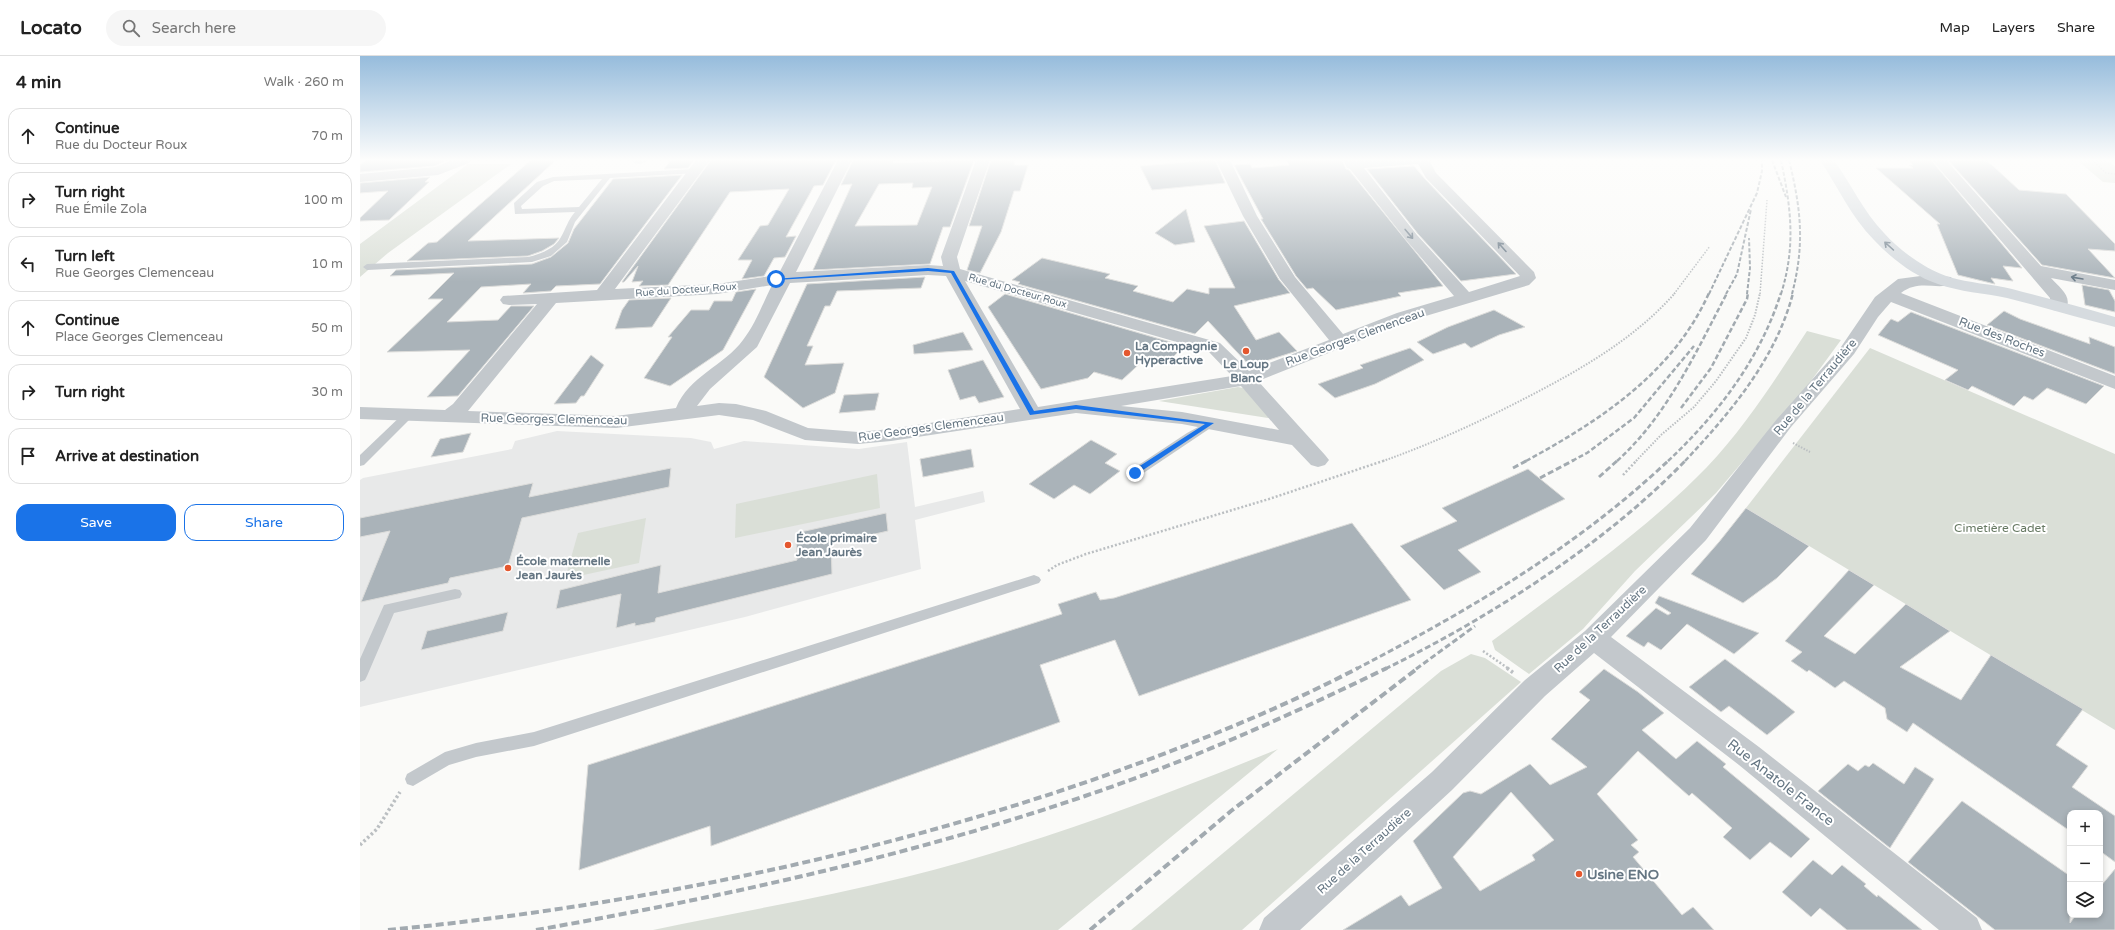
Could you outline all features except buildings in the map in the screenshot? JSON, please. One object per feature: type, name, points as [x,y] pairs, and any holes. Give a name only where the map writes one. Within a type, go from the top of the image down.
[{"type":"main road","points":[[1851,201],[1879,236],[1908,262],[1947,286],[2007,293],[2110,321]]},
{"type":"main road","points":[[1854,206],[1855,224],[1868,241],[1898,267],[1921,281],[2110,321]]},
{"type":"street","points":[[602,295],[672,201]]},
{"type":"street","points":[[684,413],[685,407],[697,390],[751,343],[824,201]]},
{"type":"street","points":[[967,201],[949,257],[952,272],[1032,414]]},
{"type":"street","points":[[1243,201],[1250,216],[1288,279],[1339,341]]},
{"type":"street","points":[[1384,201],[1465,298]]},
{"type":"street","name":"Rue Georges Clemenceau","points":[[360,413],[616,422],[656,418],[709,409],[736,410],[759,416],[805,434],[858,438],[891,435],[1032,414],[1246,379],[1403,317],[1523,281],[1528,275],[1489,232],[1457,201]]},
{"type":"street","points":[[1975,201],[2059,297],[2059,306]]},
{"type":"street","name":"Rue du Docteur Roux","points":[[509,300],[717,289],[784,278],[928,270],[952,272],[1214,347],[1246,379],[1299,440]]},
{"type":"street","points":[[2035,270],[2115,285]]},
{"type":"street","name":"Rue de la Terraudière","points":[[1276,930],[1442,781],[1535,688],[1594,638],[1698,534],[1784,423],[1848,350],[1870,315],[1889,296],[1904,284],[1921,281]]},
{"type":"street","points":[[1889,296],[1947,286]]},
{"type":"street","name":"Rue des Roches","points":[[1889,296],[1904,299],[2115,383]]},
{"type":"street","points":[[448,417],[460,408],[551,298]]},
{"type":"street","points":[[1076,407],[1211,423],[1299,440],[1318,460]]},
{"type":"street","name":"Rue Anatole France","points":[[1594,638],[1749,756],[1965,930]]},
{"type":"lane","points":[[522,201],[517,205],[518,212],[582,209]]},
{"type":"lane","points":[[367,267],[529,260],[548,254],[564,240],[571,222],[588,201]]},
{"type":"lane","points":[[360,462],[408,415]]},
{"type":"lane","points":[[1135,473],[1191,434],[1211,423]]},
{"type":"lane","points":[[413,779],[445,759],[476,750],[534,739],[1034,580]]},
{"type":"lane","points":[[360,676],[388,608],[454,594]]},
{"type":"path","points":[[1623,475],[1660,435],[1694,407],[1724,370],[1746,338],[1755,315],[1761,287],[1767,201]]},
{"type":"path","points":[[1034,580],[1057,565],[1086,554],[1260,501],[1395,456],[1470,426],[1536,393],[1620,343],[1652,318],[1676,291],[1710,246]]},
{"type":"path","points":[[1482,651],[1535,688]]},
{"type":"path","points":[[360,845],[377,829],[400,792],[413,779]]},
{"type":"shaded area","name":"École maternelle Jean Jaurès","points":[[557,431],[691,438],[711,442],[714,449],[744,441],[859,449],[907,442],[915,507],[983,491],[985,502],[915,520],[921,569],[745,617],[360,707],[360,480],[363,478],[512,449],[515,441]]},
{"type":"green space","points":[[418,201],[460,201],[388,253],[360,277],[360,244]]},
{"type":"green space","points":[[1807,331],[1841,340],[1808,385],[1716,493],[1635,571],[1583,629],[1529,674],[1495,650],[1492,641],[1630,537],[1707,467],[1748,418]]},
{"type":"green space","name":"Cimetière Cadet","points":[[1870,348],[2115,454],[2115,730],[1746,508]]},
{"type":"green space","points":[[1238,387],[1243,388],[1270,417],[1268,418],[1159,401]]},
{"type":"green space","points":[[877,474],[880,508],[735,538],[736,504]]},
{"type":"green space","points":[[646,518],[639,563],[565,579],[578,533]]},
{"type":"green space","points":[[1471,654],[1485,658],[1521,682],[1242,930],[1131,930],[1441,671]]},
{"type":"green space","points":[[1278,749],[1058,930],[653,930],[843,892],[906,877],[1001,851],[1094,820],[1186,786]]},
{"type":"railway","points":[[1709,294],[1753,201]]},
{"type":"railway","points":[[1781,294],[1789,260],[1790,227],[1788,201]]},
{"type":"railway","points":[[1792,294],[1799,259],[1800,243],[1799,211],[1797,201]]},
{"type":"railway","points":[[1726,294],[1737,274],[1751,209]]},
{"type":"railway","points":[[1747,294],[1750,268],[1749,238]]},
{"type":"railway","points":[[1526,461],[1581,429],[1607,411],[1632,392],[1655,371],[1676,347],[1694,322],[1709,293]]},
{"type":"railway","points":[[1618,460],[1635,443],[1666,404],[1692,360],[1727,293]]},
{"type":"railway","points":[[1681,408],[1711,368],[1747,299],[1748,293]]},
{"type":"railway","points":[[1669,460],[1704,424],[1735,384],[1762,340],[1781,293]]},
{"type":"railway","points":[[1685,461],[1702,443],[1750,384],[1775,340],[1793,293]]},
{"type":"railway","points":[[1572,461],[1587,453],[1634,418],[1694,346]]},
{"type":"railway","points":[[1513,468],[1528,460]]},
{"type":"railway","points":[[1540,478],[1574,460]]},
{"type":"railway","points":[[1599,477],[1618,460]]},
{"type":"railway","points":[[1356,669],[1480,600],[1559,549],[1634,492],[1669,460]]},
{"type":"railway","points":[[1386,668],[1465,627],[1505,603],[1583,550],[1654,491],[1685,461]]},
{"type":"railway","points":[[1416,669],[1475,626]]},
{"type":"railway","points":[[388,930],[480,920],[573,907],[665,891],[756,873],[847,852],[938,828],[1027,802],[1177,749],[1268,711],[1358,668]]},
{"type":"railway","points":[[536,930],[675,904],[813,874],[882,857],[1018,818],[1085,796],[1200,753],[1313,703],[1386,668]]},
{"type":"railway","points":[[1090,930],[1231,811],[1418,668]]},
{"type":"place","name":"Le Loup Blanc","points":[[1246,351]]},
{"type":"place","name":"La Compagnie Hyperactive","points":[[1127,353]]},
{"type":"place","name":"École primaire Jean Jaurès","points":[[788,545]]},
{"type":"place","name":"École maternelle Jean Jaurès","points":[[508,568]]},
{"type":"place","name":"Usine ENO","points":[[1579,874]]},
{"type":"route","points":[[776,279],[928,270],[952,272],[1032,414],[1076,407],[1182,418],[1211,423],[1191,434],[1135,473]]}]
